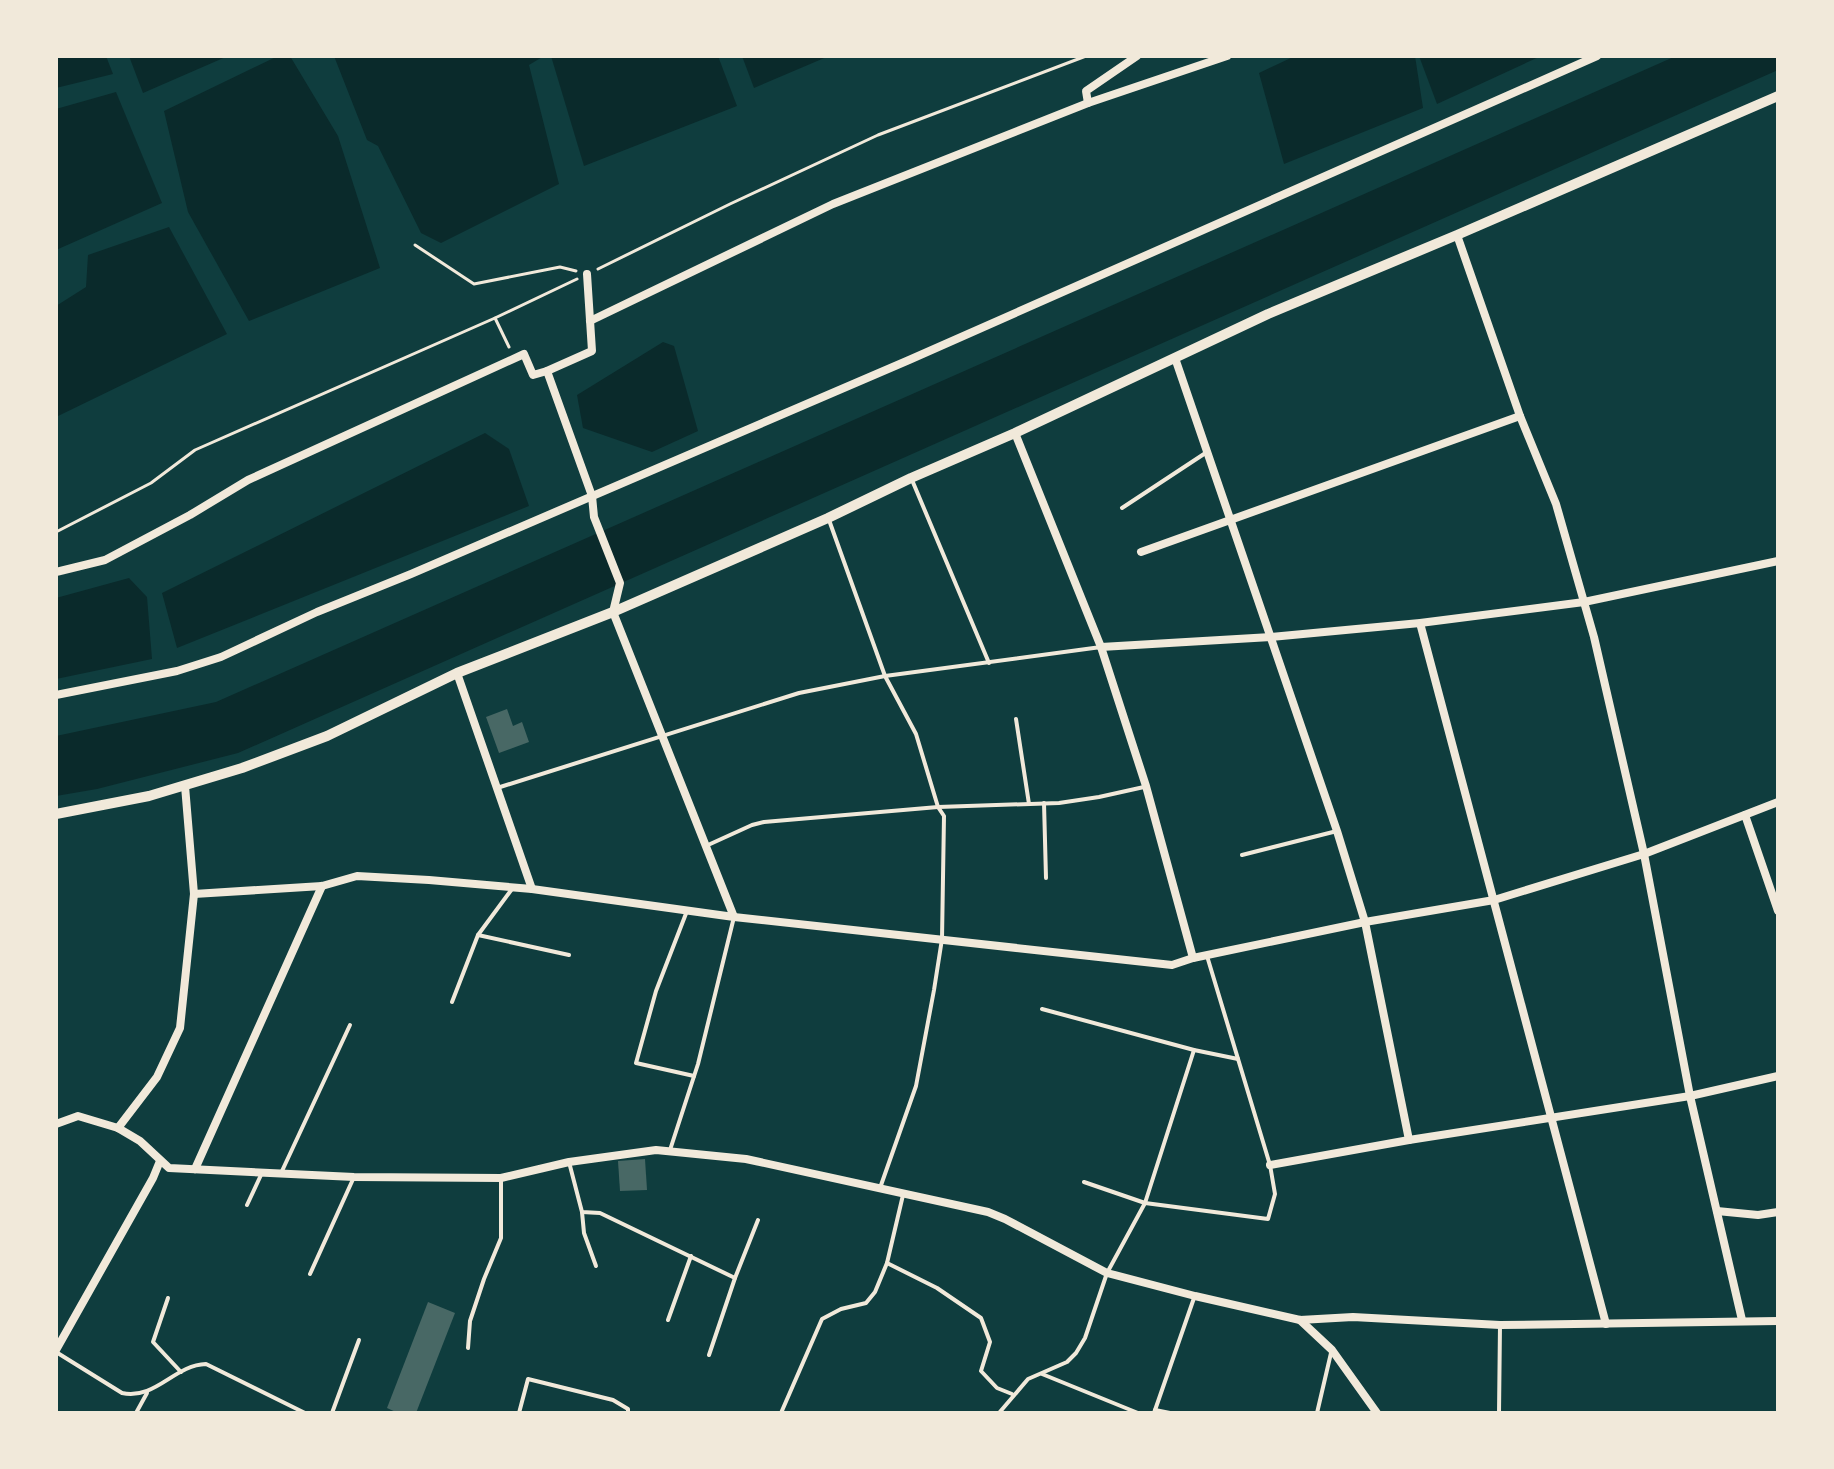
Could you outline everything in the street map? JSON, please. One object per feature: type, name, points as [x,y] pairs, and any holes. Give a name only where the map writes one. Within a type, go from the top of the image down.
[{"type":"street","points":[[1088,103],[1086,91],[1137,56]]},
{"type":"street","points":[[590,321],[833,204],[1088,103],[1227,56]]},
{"type":"street","points":[[56,695],[177,671],[221,657],[317,612],[909,360],[1597,56]]},
{"type":"street","points":[[56,814],[185,786],[327,736],[457,673],[613,612],[828,518],[1268,314],[1778,96]]},
{"type":"street","points":[[1457,235],[1520,416],[1556,504],[1594,637],[1644,854],[1690,1096],[1742,1320]]},
{"type":"street","points":[[56,572],[105,560],[248,480],[524,354],[533,375],[592,351],[587,274]]},
{"type":"street","points":[[1175,358],[1337,831],[1365,922],[1409,1140]]},
{"type":"street","points":[[547,371],[592,496],[594,517],[620,583],[613,612],[734,917]]},
{"type":"street","points":[[1141,552],[1520,416]]},
{"type":"street","points":[[1015,433],[1101,647],[1146,786],[1193,958]]},
{"type":"street","points":[[1101,647],[1271,637],[1420,623],[1584,602],[1777,565]]},
{"type":"street","points":[[1420,623],[1606,1324]]},
{"type":"street","points":[[457,673],[532,889]]},
{"type":"street","points":[[118,1128],[157,1077],[180,1028],[194,894],[185,786]]},
{"type":"street","points":[[194,894],[322,886],[357,876],[532,889],[734,917],[1172,965],[1365,922],[1494,900],[1644,854],[1778,802]]},
{"type":"street","points":[[1745,815],[1778,911]]},
{"type":"street","points":[[195,1169],[322,886]]},
{"type":"street","points":[[1270,1165],[1690,1096],[1778,1076]]},
{"type":"street","points":[[56,1124],[78,1116],[118,1128],[140,1141],[169,1168],[354,1177],[501,1178],[569,1162],[656,1150],[746,1159],[988,1212],[1107,1273],[1300,1320],[1353,1317],[1500,1325],[1778,1321]]},
{"type":"street","points":[[56,1351],[160,1161]]},
{"type":"street","points":[[1717,1211],[1758,1215],[1778,1212]]},
{"type":"street","points":[[1300,1320],[1332,1350],[1377,1413]]},
{"type":"lane","points":[[1122,508],[1207,452]]},
{"type":"lane","points":[[911,478],[989,663]]},
{"type":"lane","points":[[828,518],[885,676],[916,734],[938,807],[944,816],[942,939],[916,1086],[880,1188]]},
{"type":"lane","points":[[497,788],[799,693],[885,676],[1101,647]]},
{"type":"lane","points":[[1016,719],[1029,804]]},
{"type":"lane","points":[[706,846],[764,822],[938,807],[1044,803],[1099,797],[1146,786]]},
{"type":"lane","points":[[1044,803],[1046,878]]},
{"type":"lane","points":[[1242,855],[1337,831]]},
{"type":"lane","points":[[452,1002],[478,935],[513,888]]},
{"type":"lane","points":[[687,911],[656,991],[636,1063],[694,1076]]},
{"type":"lane","points":[[669,1151],[694,1076],[734,917]]},
{"type":"lane","points":[[478,935],[569,955]]},
{"type":"lane","points":[[1084,1182],[1145,1203],[1268,1219],[1275,1194],[1270,1165],[1207,956]]},
{"type":"lane","points":[[1042,1009],[1238,1059]]},
{"type":"lane","points":[[281,1173],[350,1025]]},
{"type":"lane","points":[[999,1413],[1028,1379],[1067,1362],[1085,1338],[1107,1273],[1145,1203],[1194,1050]]},
{"type":"lane","points":[[569,1162],[584,1233],[596,1266]]},
{"type":"lane","points":[[247,1205],[262,1172]]},
{"type":"lane","points":[[310,1274],[354,1177]]},
{"type":"lane","points":[[468,1348],[470,1321],[501,1238],[501,1178]]},
{"type":"lane","points":[[781,1413],[822,1319],[841,1309],[866,1303],[875,1292],[887,1263],[903,1195]]},
{"type":"lane","points":[[582,1212],[600,1213],[735,1278]]},
{"type":"lane","points":[[709,1355],[758,1220]]},
{"type":"lane","points":[[668,1320],[691,1256]]},
{"type":"lane","points":[[887,1263],[937,1288],[981,1318],[990,1342],[981,1371],[997,1388],[1013,1395]]},
{"type":"lane","points":[[1170,1413],[1154,1412],[1195,1296]]},
{"type":"lane","points":[[168,1298],[153,1342],[181,1372]]},
{"type":"lane","points":[[1499,1413],[1500,1325]]},
{"type":"lane","points":[[332,1413],[359,1340]]},
{"type":"lane","points":[[1317,1413],[1332,1350]]},
{"type":"lane","points":[[56,1351],[122,1393],[134,1396],[194,1364],[206,1364],[305,1413]]},
{"type":"lane","points":[[1039,1373],[1138,1413]]},
{"type":"lane","points":[[519,1413],[528,1379],[613,1400],[628,1409],[628,1413]]},
{"type":"lane","points":[[136,1413],[148,1391]]},
{"type":"path","points":[[56,532],[151,483],[195,450],[495,318],[878,135],[1086,56]]},
{"type":"path","points":[[415,245],[474,284],[560,267],[587,274]]},
{"type":"path","points":[[495,318],[515,358]]},
{"type":"water","points":[[56,56],[106,56],[113,74],[56,88]]},
{"type":"water","points":[[129,56],[228,56],[143,93]]},
{"type":"water","points":[[278,56],[290,56],[338,136],[380,268],[249,321],[188,212],[164,111]]},
{"type":"water","points":[[334,56],[544,56],[529,65],[559,184],[441,243],[421,233],[378,146],[367,140]]},
{"type":"water","points":[[551,56],[718,56],[737,106],[584,166]]},
{"type":"water","points":[[742,56],[829,56],[754,88]]},
{"type":"water","points":[[1295,56],[1415,56],[1423,108],[1284,164],[1259,73]]},
{"type":"water","points":[[1419,56],[1541,56],[1437,104]]},
{"type":"water","points":[[1676,56],[1778,56],[1778,70],[238,753],[97,789],[56,796],[56,736],[216,702]]},
{"type":"water","points":[[116,92],[162,203],[56,250],[56,109]]},
{"type":"water","points":[[169,227],[227,334],[56,417],[56,306],[86,287],[88,255]]},
{"type":"water","points":[[663,342],[674,346],[698,431],[652,452],[583,428],[577,395]]},
{"type":"water","points":[[485,433],[509,449],[529,506],[177,648],[162,593]]},
{"type":"water","points":[[129,578],[147,597],[152,659],[56,679],[56,598]]},
{"type":"building","points":[[507,709],[513,726],[522,722],[529,742],[499,753],[486,717]]},
{"type":"building","points":[[645,1159],[647,1190],[620,1191],[618,1161]]},
{"type":"building","points":[[428,1302],[455,1313],[416,1413],[398,1413],[387,1408]]}]
